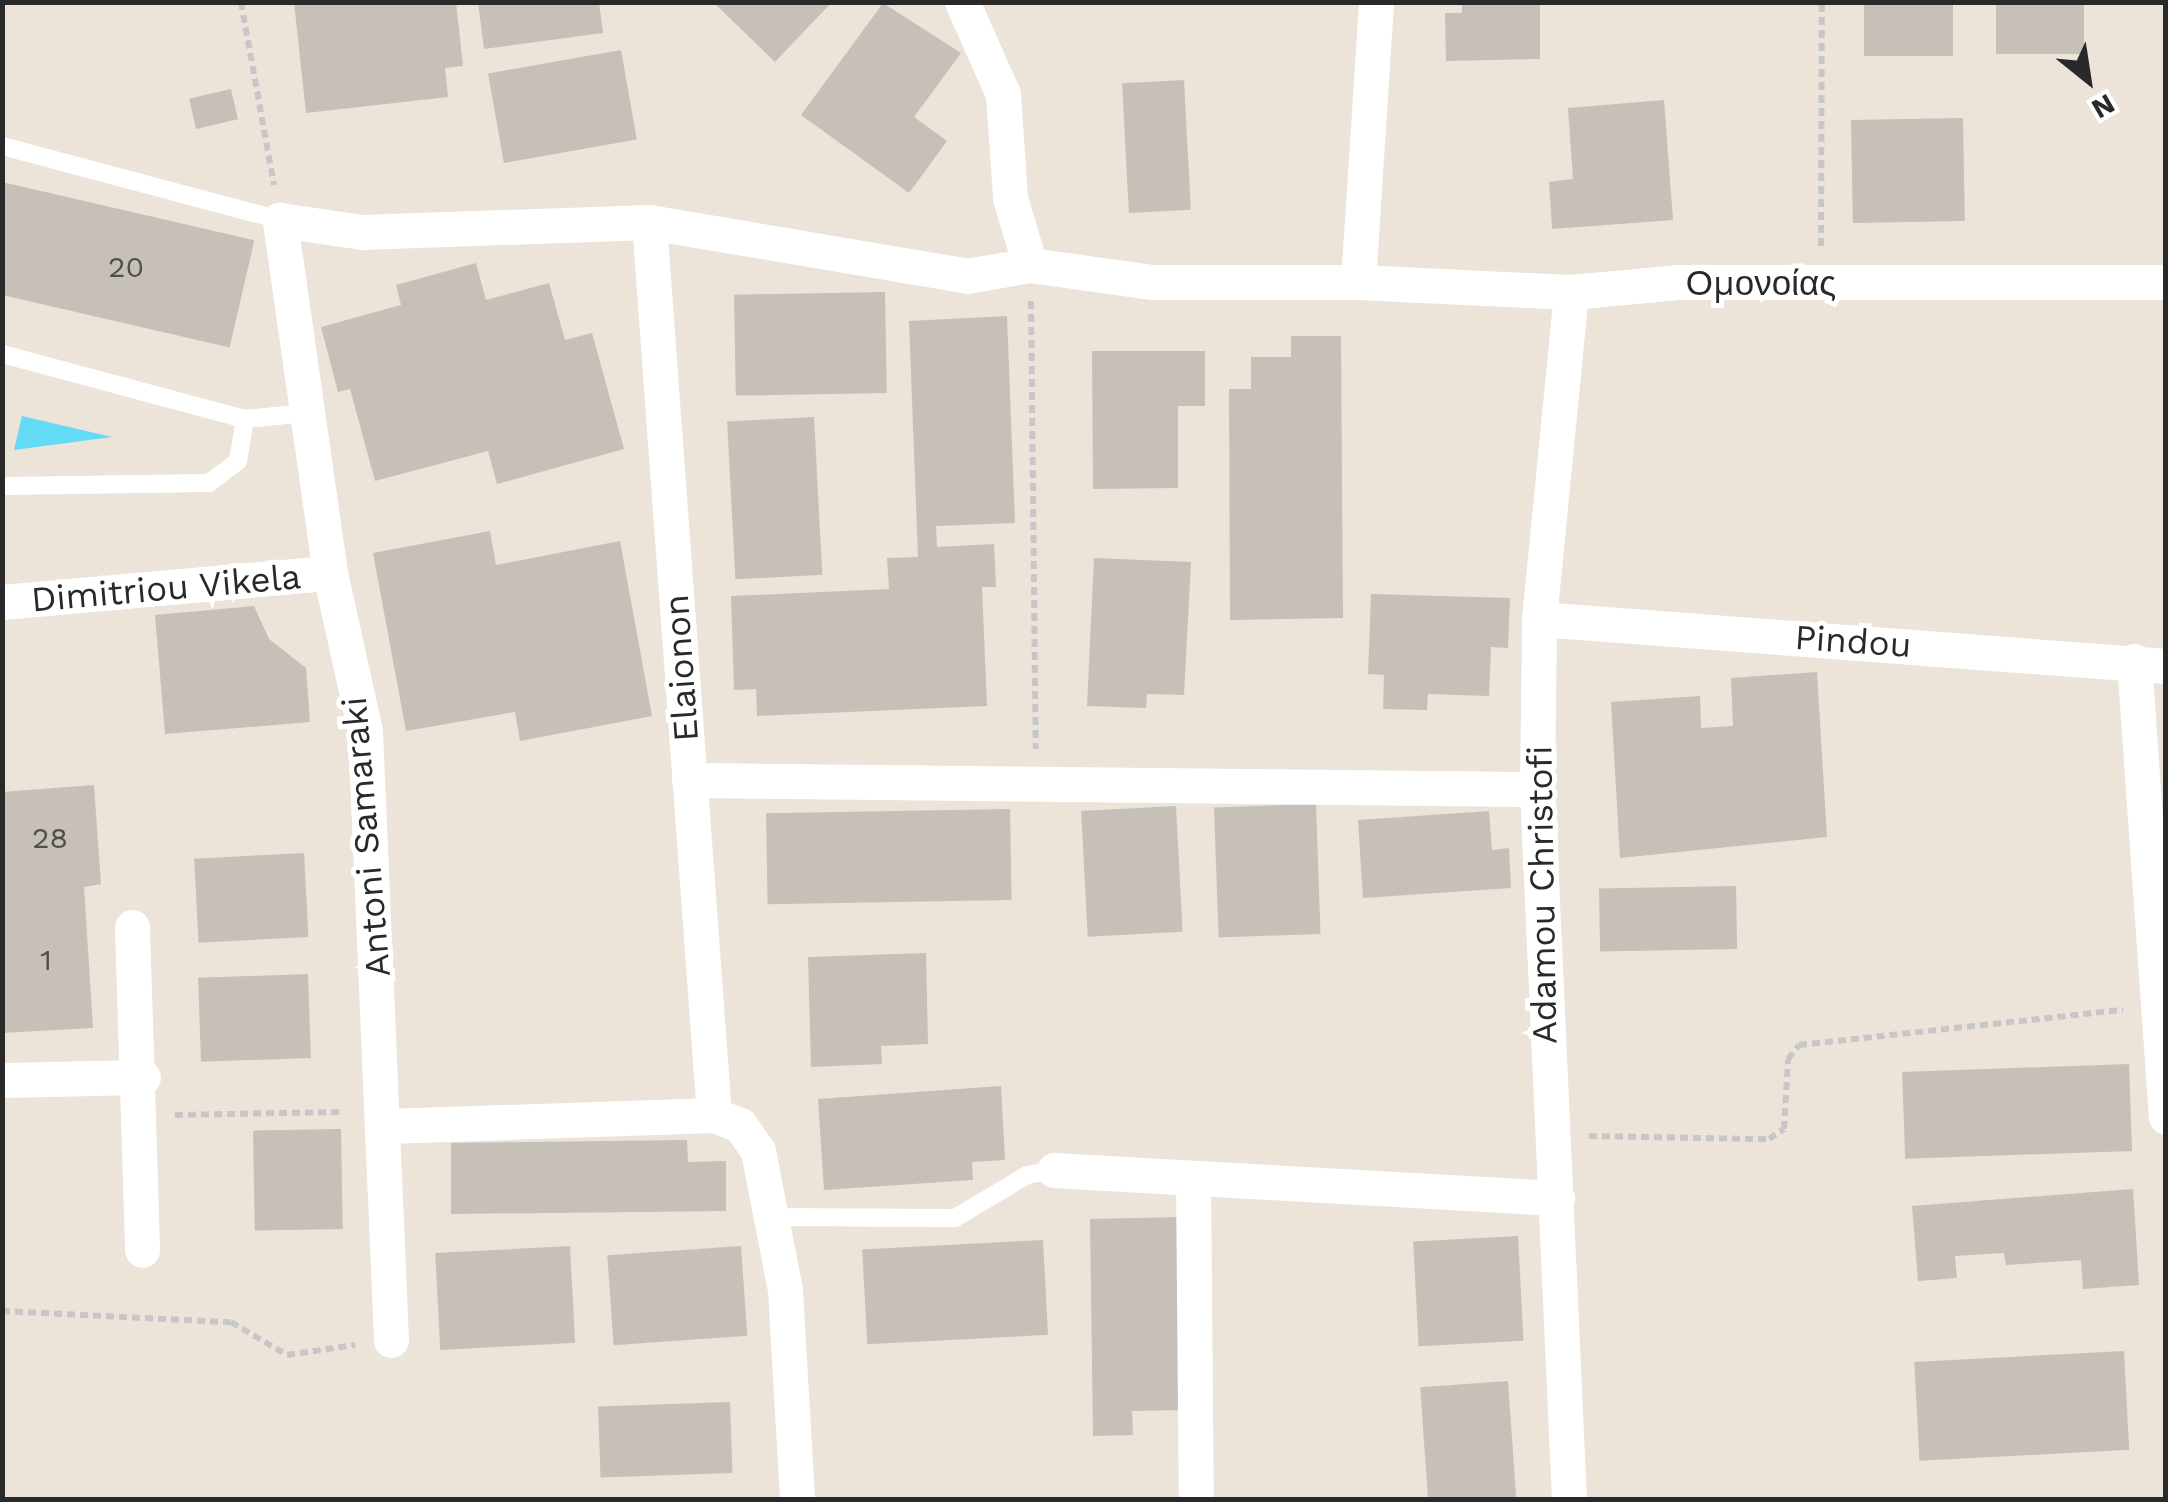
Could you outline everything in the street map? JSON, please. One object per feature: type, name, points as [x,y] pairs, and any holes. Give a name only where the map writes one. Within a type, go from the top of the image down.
[{"type":"street","points":[[962,2],[1002,94],[1010,198],[1030,265]]},
{"type":"street","points":[[1358,282],[1376,2]]},
{"type":"street","name":"Ομονοίας","points":[[280,220],[362,232],[649,222],[967,276],[1030,265],[1153,282],[1358,282],[1571,292],[1821,282],[2166,282]]},
{"type":"street","name":"Antoni Samaraki","points":[[280,220],[330,573],[365,730],[385,1118],[391,1340]]},
{"type":"street","name":"Elaionon","points":[[649,222],[714,1115]]},
{"type":"street","name":"Adamou Christofi","points":[[1569,1500],[1557,1198],[1549,1133],[1537,789],[1540,618],[1571,292]]},
{"type":"street","name":"Dimitriou Vikela","points":[[2,602],[330,573]]},
{"type":"street","name":"Pindou","points":[[1540,618],[2150,664]]},
{"type":"street","points":[[2150,664],[2154,1007],[2166,1117]]},
{"type":"street","points":[[689,780],[1537,789]]},
{"type":"street","points":[[132,927],[143,1077],[142,1250]]},
{"type":"street","points":[[2,1080],[143,1077]]},
{"type":"street","points":[[385,1118],[714,1115],[740,1125],[758,1151],[785,1290],[797,1500]]},
{"type":"street","points":[[1054,1170],[1557,1198]]},
{"type":"street","points":[[1193,1178],[1196,1500]]},
{"type":"lane","points":[[2,146],[280,220]]},
{"type":"lane","points":[[2,354],[245,419],[307,414]]},
{"type":"lane","points":[[2,486],[209,483],[238,460],[245,419]]},
{"type":"lane","points":[[770,1217],[956,1218],[1026,1175],[1054,1170]]},
{"type":"path","points":[[241,2],[280,220]]},
{"type":"path","points":[[1821,282],[1822,2]]},
{"type":"path","points":[[1030,265],[1036,784]]},
{"type":"path","points":[[1549,1133],[1769,1139],[1788,1113],[1788,1058],[1817,1038],[2154,1007]]},
{"type":"path","points":[[144,1116],[385,1118]]},
{"type":"path","points":[[2,1312],[231,1322],[287,1355],[391,1340]]},
{"type":"water","points":[[22,416],[112,437],[14,450]]},
{"type":"building","points":[[294,2],[456,2],[463,66],[445,68],[448,97],[306,113]]},
{"type":"building","points":[[478,2],[599,2],[603,33],[484,49]]},
{"type":"building","points":[[713,2],[832,2],[775,62]]},
{"type":"building","points":[[1462,2],[1540,2],[1540,59],[1446,61],[1445,13],[1462,13]]},
{"type":"building","points":[[1864,2],[1953,2],[1953,56],[1864,56]]},
{"type":"building","points":[[1996,2],[2084,2],[2084,54],[1996,54]]},
{"type":"building","points":[[883,3],[961,53],[914,117],[947,141],[909,193],[801,115]]},
{"type":"building","points":[[621,50],[637,140],[504,163],[488,73]]},
{"type":"building","points":[[1184,80],[1191,210],[1129,213],[1122,83]]},
{"type":"building","points":[[231,89],[238,119],[196,129],[189,99]]},
{"type":"building","points":[[1664,100],[1673,220],[1552,229],[1549,182],[1573,179],[1568,108]]},
{"type":"building","points":[[1963,118],[1965,221],[1853,223],[1851,120]]},
{"type":"building","points":[[2,182],[254,240],[230,347],[2,295]]},
{"type":"building","points":[[476,263],[486,300],[549,283],[565,340],[592,333],[624,449],[497,484],[488,451],[375,481],[350,389],[338,392],[321,327],[401,305],[396,285]]},
{"type":"building","points":[[885,292],[887,393],[736,396],[734,295]]},
{"type":"building","points":[[1007,316],[1015,523],[936,526],[937,547],[994,544],[996,587],[982,587],[987,706],[757,716],[756,689],[734,690],[731,596],[889,589],[887,558],[918,557],[909,321]]},
{"type":"building","points":[[1291,336],[1341,336],[1343,618],[1230,620],[1229,389],[1251,389],[1251,357],[1291,357]]},
{"type":"building","points":[[1092,351],[1205,351],[1205,406],[1178,406],[1178,488],[1093,489]]},
{"type":"building","points":[[814,417],[822,575],[735,579],[727,422]]},
{"type":"building","points":[[490,531],[496,565],[620,541],[652,716],[520,741],[515,712],[406,731],[373,553]]},
{"type":"building","points":[[1094,558],[1191,562],[1184,695],[1147,694],[1146,708],[1087,706]]},
{"type":"building","points":[[1371,594],[1510,598],[1508,648],[1491,647],[1489,696],[1428,694],[1427,710],[1383,709],[1384,675],[1368,674]]},
{"type":"building","points":[[254,606],[269,639],[306,668],[310,722],[165,734],[155,615]]},
{"type":"building","points":[[1817,672],[1827,837],[1620,858],[1611,702],[1700,696],[1701,728],[1733,726],[1731,678]]},
{"type":"building","points":[[94,785],[101,884],[84,887],[93,1028],[2,1033],[2,792]]},
{"type":"building","points":[[1316,804],[1321,934],[1219,937],[1214,808]]},
{"type":"building","points":[[1176,806],[1183,932],[1088,937],[1081,811]]},
{"type":"building","points":[[1010,809],[1012,900],[768,904],[766,813]]},
{"type":"building","points":[[1489,811],[1492,850],[1509,848],[1511,888],[1363,898],[1358,820]]},
{"type":"building","points":[[304,853],[308,937],[199,943],[194,859]]},
{"type":"building","points":[[1736,886],[1737,949],[1600,951],[1599,888]]},
{"type":"building","points":[[926,953],[928,1044],[881,1046],[882,1064],[811,1067],[808,957]]},
{"type":"building","points":[[308,974],[311,1058],[201,1062],[198,978]]},
{"type":"building","points":[[2129,1064],[2132,1151],[1905,1159],[1902,1072]]},
{"type":"building","points":[[1001,1086],[1005,1160],[972,1162],[973,1180],[824,1190],[818,1099]]},
{"type":"building","points":[[341,1129],[343,1229],[255,1231],[253,1131]]},
{"type":"building","points":[[687,1140],[688,1162],[726,1161],[726,1211],[451,1214],[451,1143]]},
{"type":"building","points":[[2133,1189],[2139,1285],[2083,1289],[2081,1260],[2006,1265],[2004,1253],[1955,1256],[1957,1278],[1918,1281],[1912,1206]]},
{"type":"building","points":[[1183,1217],[1185,1410],[1132,1411],[1133,1435],[1093,1436],[1090,1219]]},
{"type":"building","points":[[1518,1236],[1523,1341],[1419,1346],[1413,1241]]},
{"type":"building","points":[[1043,1240],[1048,1335],[867,1344],[862,1249]]},
{"type":"building","points":[[570,1246],[575,1343],[440,1350],[435,1253]]},
{"type":"building","points":[[741,1246],[747,1336],[614,1345],[607,1255]]},
{"type":"building","points":[[2124,1351],[2129,1450],[1919,1461],[1914,1362]]},
{"type":"building","points":[[1508,1381],[1516,1500],[1428,1500],[1420,1387]]},
{"type":"building","points":[[730,1402],[732,1473],[601,1478],[598,1407]]}]
